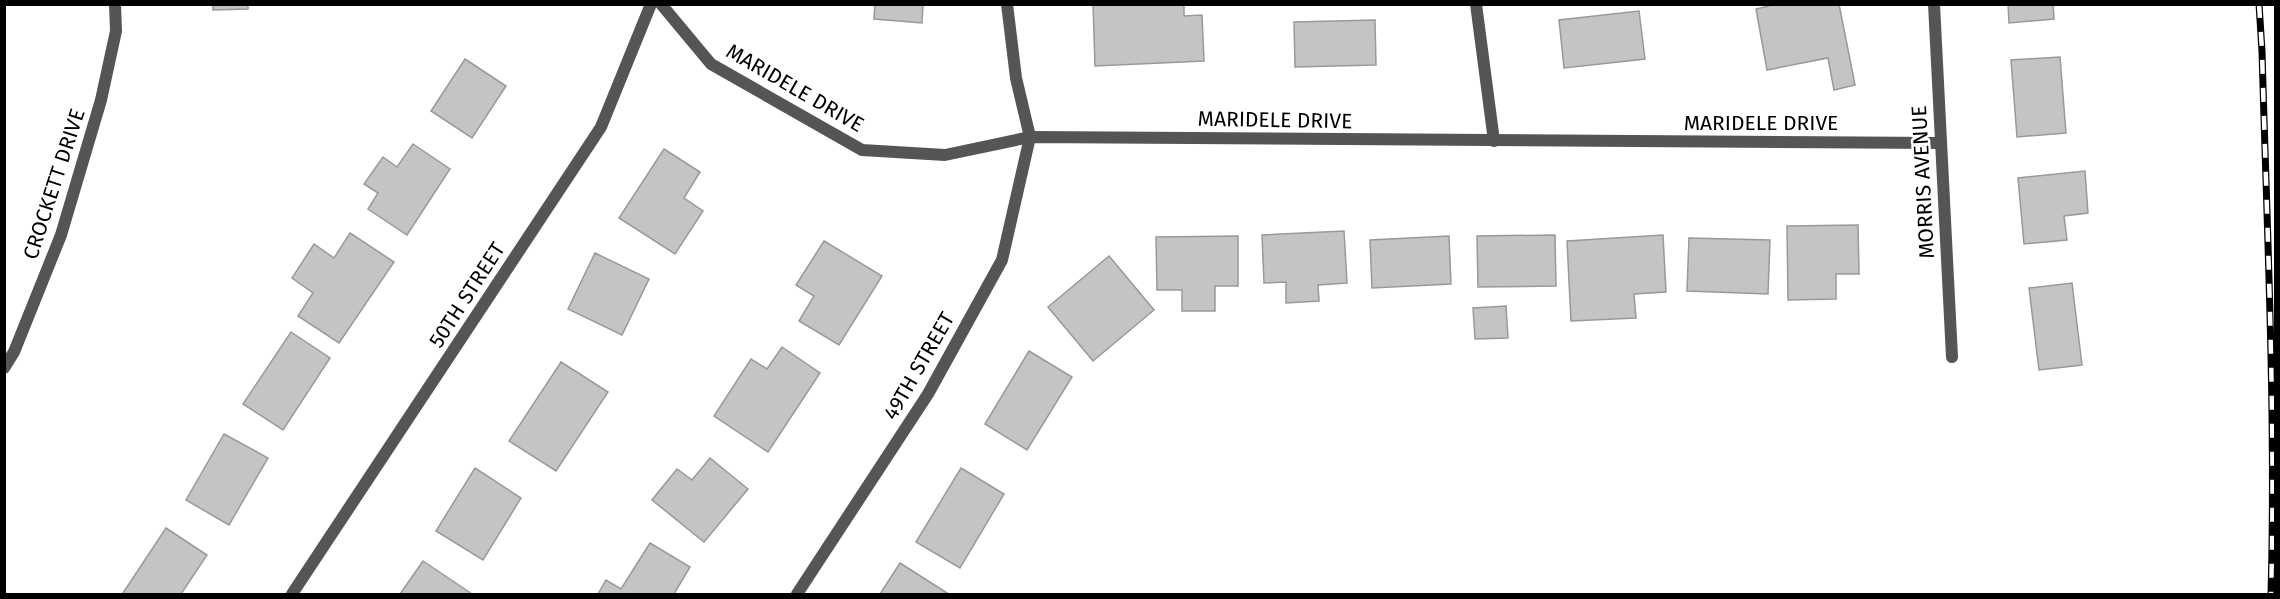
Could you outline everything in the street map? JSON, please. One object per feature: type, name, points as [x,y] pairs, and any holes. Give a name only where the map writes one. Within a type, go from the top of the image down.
[{"type":"street","name":"CROCKETT DRIVE","points":[[4,368],[14,352],[61,235],[101,100],[116,31],[115,4]]},
{"type":"street","name":"50TH STREET","points":[[292,594],[601,127],[651,4]]},
{"type":"street","name":"MARIDELE DRIVE","points":[[661,4],[711,64],[862,150],[945,156],[1030,137],[1941,143]]},
{"type":"street","points":[[1007,4],[1016,78],[1030,137]]},
{"type":"street","points":[[1476,4],[1494,141]]},
{"type":"street","name":"MORRIS AVENUE","points":[[1934,4],[1952,357]]},
{"type":"street","name":"49TH STREET","points":[[797,594],[928,394],[1002,260],[1030,137]]},
{"type":"building","points":[[213,4],[248,4],[248,9],[213,10]]},
{"type":"building","points":[[875,4],[923,4],[922,23],[874,19]]},
{"type":"building","points":[[1093,4],[1184,4],[1184,16],[1202,15],[1204,61],[1095,66]]},
{"type":"building","points":[[1777,4],[1839,4],[1855,85],[1834,90],[1828,58],[1767,70],[1756,9]]},
{"type":"building","points":[[2008,4],[2053,4],[2054,19],[2009,23]]},
{"type":"building","points":[[1639,11],[1645,59],[1564,68],[1559,20]]},
{"type":"building","points":[[1375,20],[1376,65],[1295,67],[1294,22]]},
{"type":"building","points":[[2060,57],[2066,133],[2017,137],[2011,60]]},
{"type":"building","points":[[465,59],[506,86],[472,138],[431,111]]},
{"type":"building","points":[[413,144],[450,169],[407,235],[368,209],[378,193],[364,184],[383,157],[397,167]]},
{"type":"building","points":[[664,149],[700,172],[684,198],[703,211],[675,254],[619,218]]},
{"type":"building","points":[[2085,171],[2088,213],[2064,216],[2067,240],[2024,244],[2018,178]]},
{"type":"building","points":[[1858,225],[1859,274],[1836,274],[1836,299],[1788,300],[1787,226]]},
{"type":"building","points":[[1344,231],[1347,283],[1318,285],[1319,301],[1286,303],[1286,282],[1264,283],[1262,235]]},
{"type":"building","points":[[350,233],[394,262],[339,343],[298,316],[313,293],[292,278],[314,244],[334,258]]},
{"type":"building","points":[[1555,235],[1556,286],[1478,287],[1477,236]]},
{"type":"building","points":[[1663,235],[1666,292],[1634,294],[1636,318],[1571,321],[1567,241]]},
{"type":"building","points":[[1238,236],[1238,286],[1215,286],[1215,311],[1182,311],[1182,290],[1157,290],[1156,237]]},
{"type":"building","points":[[1449,236],[1451,284],[1372,288],[1370,240]]},
{"type":"building","points":[[1689,238],[1770,240],[1768,294],[1687,291]]},
{"type":"building","points":[[824,241],[882,276],[839,345],[799,321],[814,296],[796,285]]},
{"type":"building","points":[[595,253],[649,279],[622,335],[568,309]]},
{"type":"building","points":[[1109,256],[1154,310],[1093,361],[1048,307]]},
{"type":"building","points":[[2072,283],[2082,365],[2039,370],[2029,288]]},
{"type":"building","points":[[1506,306],[1508,338],[1475,339],[1473,308]]},
{"type":"building","points":[[291,332],[330,358],[283,430],[243,404]]},
{"type":"building","points":[[782,347],[820,373],[768,452],[714,416],[751,359],[767,369]]},
{"type":"building","points":[[1029,351],[1072,377],[1027,450],[985,424]]},
{"type":"building","points":[[561,362],[608,392],[556,471],[509,441]]},
{"type":"building","points":[[224,434],[268,458],[229,525],[186,500]]},
{"type":"building","points":[[710,458],[748,489],[704,542],[652,500],[677,469],[692,480]]},
{"type":"building","points":[[475,468],[521,498],[483,560],[436,531]]},
{"type":"building","points":[[961,468],[1004,494],[960,568],[916,542]]},
{"type":"building","points":[[166,528],[207,555],[181,594],[123,593]]},
{"type":"building","points":[[650,543],[690,567],[674,594],[598,594],[606,580],[621,589]]},
{"type":"building","points":[[423,561],[472,594],[400,594]]},
{"type":"building","points":[[900,563],[947,593],[880,594]]},
{"type":"railway","points":[[2259,4],[2272,391],[2271,594]]}]
